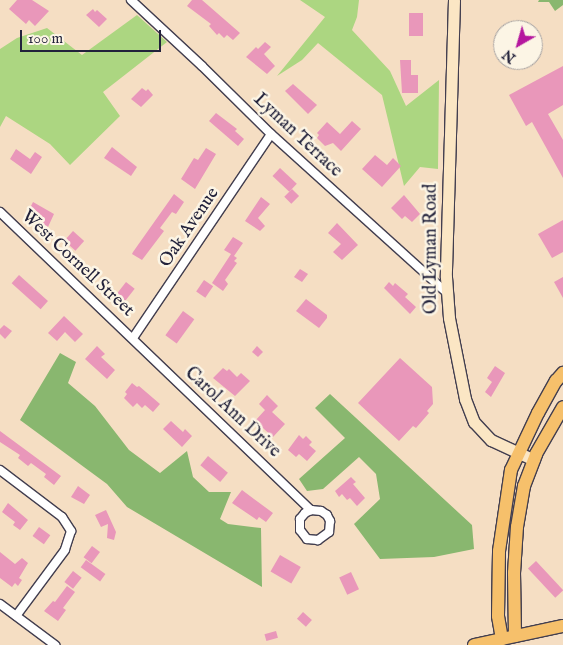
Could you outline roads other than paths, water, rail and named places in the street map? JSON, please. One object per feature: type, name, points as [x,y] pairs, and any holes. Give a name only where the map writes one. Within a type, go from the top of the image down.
[{"type":"main road","name":"Old Lyman Road","points":[[454,0],[446,292],[457,364],[471,416],[484,434],[534,460]]},
{"type":"main road","points":[[502,642],[498,616],[501,527],[511,470],[542,406],[556,381],[563,373]]},
{"type":"main road","points":[[516,640],[514,573],[517,527],[524,486],[534,460],[563,407]]},
{"type":"main road","points":[[474,645],[516,640],[563,626]]},
{"type":"street","name":"Lyman Terrace","points":[[131,0],[271,134],[446,292]]},
{"type":"street","name":"Oak Avenue","points":[[133,338],[271,134]]},
{"type":"street","name":"West Cornell Street","points":[[0,212],[28,241],[133,338]]},
{"type":"street","name":"Carol Ann Drive","points":[[133,338],[311,510],[321,511],[330,522],[329,532],[318,540],[307,539],[299,527],[302,516],[311,510]]},
{"type":"street","points":[[0,470],[62,516],[71,531],[65,550],[16,616]]},
{"type":"street","points":[[0,604],[55,645]]}]
